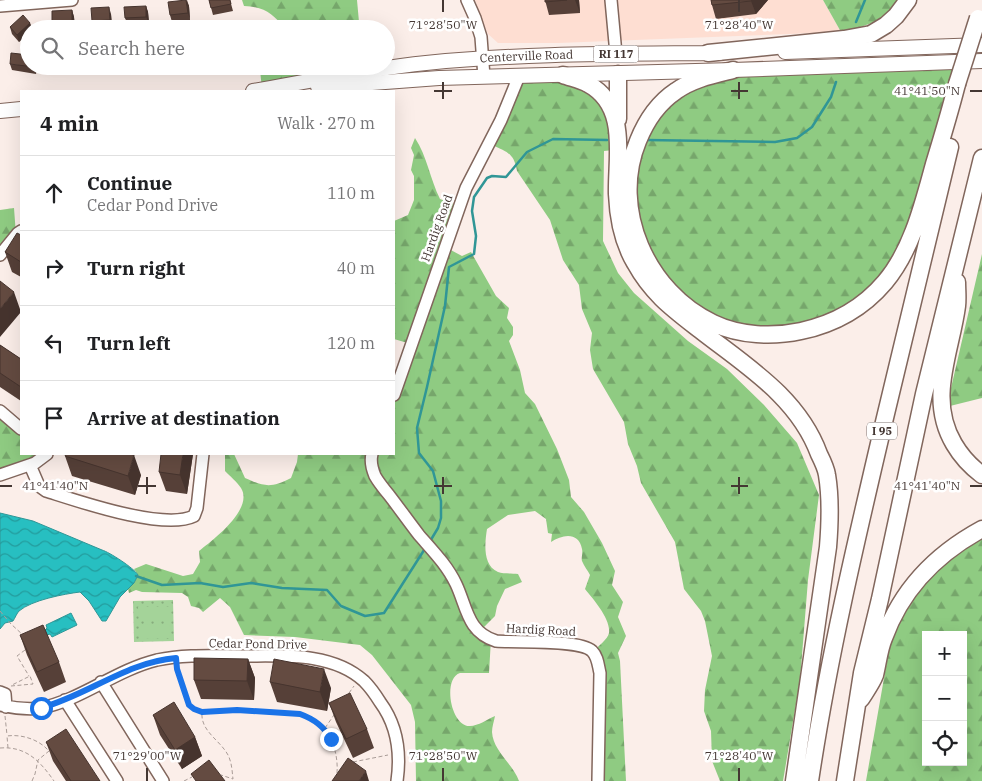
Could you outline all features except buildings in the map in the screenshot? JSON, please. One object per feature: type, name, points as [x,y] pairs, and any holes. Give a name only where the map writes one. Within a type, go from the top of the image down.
[{"type":"highway","points":[[708,53],[844,39],[871,34],[891,21],[908,0]]},
{"type":"highway","points":[[732,70],[705,76],[677,90],[662,102],[648,122],[633,153],[628,175],[628,198],[639,244],[651,268],[666,287],[682,304],[714,324],[734,330],[774,335],[810,329],[845,315],[862,304],[884,282],[901,257],[917,219],[962,84],[981,14]]},
{"type":"highway","points":[[618,74],[617,195],[619,217],[634,262],[647,282],[664,302],[773,386],[805,424],[817,446],[827,473],[830,522],[828,546],[794,781]]},
{"type":"highway","points":[[563,75],[588,84],[599,92],[608,102],[618,129]]},
{"type":"highway","name":"I 95","points":[[810,781],[832,652],[858,530],[962,84]]},
{"type":"highway","name":"I 95","points":[[845,781],[855,709],[924,394],[982,158]]},
{"type":"highway","points":[[957,259],[958,304],[942,376],[942,412],[950,437],[960,454],[982,475]]},
{"type":"highway","points":[[855,709],[874,677],[883,638],[904,597],[932,563],[948,550],[982,529]]},
{"type":"main road","name":"Centerville Road","points":[[395,67],[428,62],[616,54],[866,50],[982,45]]},
{"type":"main road","points":[[616,54],[618,74]]},
{"type":"main road","name":"Centerville Road","points":[[267,90],[484,76],[618,74],[982,61]]},
{"type":"main road","name":"Centerville Road","points":[[259,90],[346,75]]},
{"type":"main road","points":[[0,111],[20,110]]},
{"type":"street","points":[[0,6],[72,0]]},
{"type":"street","points":[[467,0],[481,37],[484,76]]},
{"type":"street","points":[[612,0],[616,54]]},
{"type":"street","name":"Hardig Road","points":[[395,392],[466,188],[501,120],[519,76]]},
{"type":"street","points":[[0,255],[18,232],[20,232]]},
{"type":"street","points":[[0,411],[20,428]]},
{"type":"street","points":[[0,475],[30,465],[45,455]]},
{"type":"street","points":[[30,465],[39,486],[46,491],[126,514],[182,520],[194,516],[197,508],[203,455]]},
{"type":"street","name":"Hardig Road","points":[[372,455],[371,465],[375,476],[431,547],[455,582],[472,624],[482,635],[500,641],[581,646],[588,648],[594,653],[600,673],[597,749],[598,781]]},
{"type":"street","name":"Cedar Pond Drive","points":[[3,706],[34,708],[65,700],[131,668],[150,662],[176,658],[276,655],[304,657],[337,665],[360,678],[374,693],[385,709],[396,738],[398,756],[397,781]]},
{"type":"street","points":[[101,682],[163,781]]},
{"type":"street","points":[[3,706],[6,690]]},
{"type":"street","points":[[65,700],[116,781]]},
{"type":"path","points":[[0,611],[25,636]]},
{"type":"path","points":[[6,690],[31,686],[33,684],[17,656],[25,650]]},
{"type":"path","points":[[176,658],[177,669],[189,705],[194,709],[202,712],[237,710],[300,714],[310,718],[325,729],[331,739],[338,765],[335,779]]},
{"type":"path","points":[[6,690],[30,676]]},
{"type":"path","points":[[348,694],[360,678]]},
{"type":"path","points":[[3,706],[8,748]]},
{"type":"path","points":[[202,712],[201,721],[228,756],[234,780]]},
{"type":"path","points":[[325,729],[334,714]]},
{"type":"path","points":[[7,736],[25,737],[49,751],[38,760],[36,774],[32,781]]},
{"type":"path","points":[[0,748],[19,750],[38,760],[54,781]]},
{"type":"path","points":[[347,763],[385,755],[398,756]]},
{"type":"path","points":[[221,775],[234,780]]},
{"type":"path","points":[[184,781],[192,777]]},
{"type":"shaded area","points":[[473,0],[823,0],[841,32],[558,43],[498,43],[488,34],[478,13],[476,2]]},
{"type":"green space","points":[[242,0],[357,0],[359,20],[277,20],[263,10],[244,6]]},
{"type":"green space","points":[[823,0],[899,0],[886,14],[873,22],[841,32]]},
{"type":"green space","points":[[963,61],[904,250],[841,318],[762,334],[712,322],[647,259],[631,176],[652,118],[706,77]]},
{"type":"green space","points":[[261,75],[336,75],[262,89]]},
{"type":"green space","points":[[555,76],[608,101],[614,150],[604,151],[603,241],[618,273],[634,293],[688,341],[727,369],[764,405],[797,443],[819,495],[808,580],[800,680],[783,781],[720,781],[712,761],[711,731],[704,711],[705,690],[712,656],[705,621],[701,611],[684,589],[675,542],[641,483],[637,466],[628,444],[624,422],[593,369],[590,350],[592,333],[582,309],[579,285],[563,260],[550,220],[517,171],[512,157],[492,145],[517,80]]},
{"type":"green space","points":[[415,138],[423,152],[440,199],[459,206],[447,248],[462,256],[471,252],[496,296],[509,308],[507,318],[513,327],[513,335],[509,341],[520,370],[525,393],[535,404],[557,449],[569,480],[571,497],[584,512],[602,543],[615,571],[612,585],[623,602],[618,617],[626,636],[618,653],[626,781],[598,781],[594,651],[609,633],[607,622],[601,610],[585,589],[590,575],[582,561],[580,543],[570,536],[560,537],[551,542],[552,534],[548,533],[546,519],[535,511],[508,515],[487,529],[486,553],[489,564],[498,572],[518,574],[522,582],[505,589],[497,606],[495,616],[481,630],[491,639],[489,673],[460,673],[454,677],[450,693],[454,711],[463,724],[476,725],[495,716],[492,730],[493,739],[519,781],[416,781],[415,722],[411,705],[372,655],[360,645],[295,637],[244,635],[230,607],[220,598],[203,612],[199,608],[191,606],[188,597],[182,593],[142,592],[136,590],[129,593],[128,589],[138,575],[134,569],[146,564],[183,576],[193,574],[200,562],[199,551],[222,532],[237,514],[244,496],[241,488],[225,471],[225,455],[234,455],[245,478],[263,485],[273,485],[291,478],[298,455],[395,455],[395,393],[411,344],[395,339],[395,221],[408,215],[414,200],[414,176],[411,170],[414,155],[411,148]]},
{"type":"green space","points":[[14,208],[16,235],[0,254],[0,210]]},
{"type":"green space","points":[[982,254],[982,398],[950,406],[948,401]]},
{"type":"green space","points":[[0,411],[20,428],[20,455],[45,455],[0,474]]},
{"type":"green space","points":[[982,528],[982,781],[866,781],[894,621],[905,595]]},
{"type":"green space","points":[[173,600],[174,641],[134,642],[133,601]]},
{"type":"green space","points":[[138,607],[169,607],[169,620],[139,621]]},
{"type":"green space","points":[[169,624],[170,638],[139,639],[139,625]]},
{"type":"water","points":[[0,513],[33,521],[105,551],[136,572],[138,575],[134,583],[120,597],[106,621],[102,621],[89,601],[80,592],[57,596],[25,607],[19,611],[13,621],[5,623],[0,629]]},
{"type":"water","points":[[71,613],[77,625],[52,637],[50,634],[47,635],[46,625]]},
{"type":"waterway","points":[[856,22],[865,0]]},
{"type":"waterway","points":[[646,140],[775,142],[797,138],[812,127],[831,97],[836,82]]},
{"type":"waterway","points":[[429,543],[438,528],[441,518],[441,501],[433,471],[419,453],[417,428],[445,306],[449,267],[474,254],[476,236],[472,211],[474,197],[487,178],[492,176],[506,177],[527,152],[553,139],[607,140]]},
{"type":"waterway","points":[[136,576],[162,585],[200,583],[223,587],[251,583],[282,588],[327,590],[341,606],[365,616],[384,613],[426,547]]},
{"type":"route","points":[[41,708],[65,700],[131,668],[150,662],[176,658],[177,669],[189,705],[194,709],[202,712],[237,710],[300,714],[323,726],[331,739]]}]
